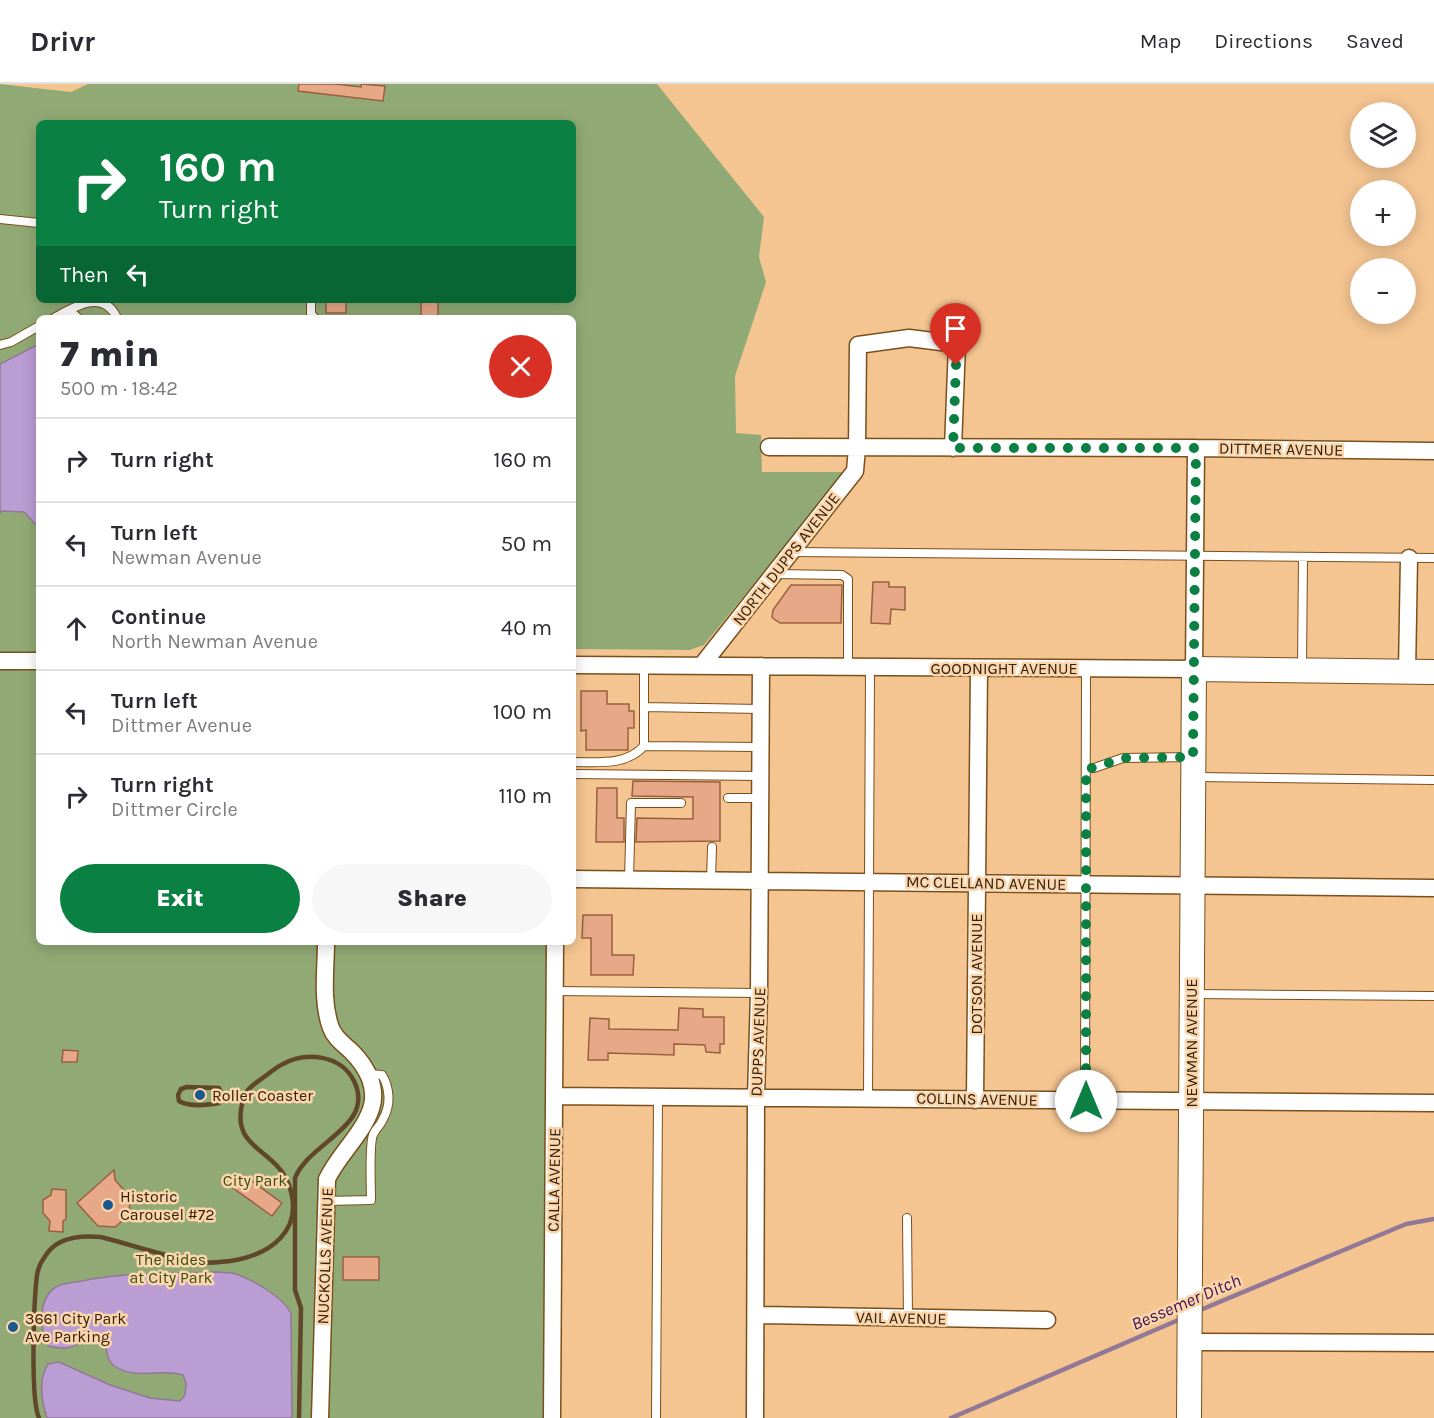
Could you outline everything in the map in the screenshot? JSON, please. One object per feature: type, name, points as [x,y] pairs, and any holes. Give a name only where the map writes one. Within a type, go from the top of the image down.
[{"type":"street","name":"NORTH DUPPS AVENUE","points":[[702,665],[855,471],[858,345],[909,338],[957,344],[953,448]]},
{"type":"street","name":"DITTMER AVENUE","points":[[769,447],[1434,451]]},
{"type":"street","points":[[1194,669],[1196,448]]},
{"type":"street","points":[[1407,672],[1409,558]]},
{"type":"street","points":[[0,661],[36,661]]},
{"type":"street","name":"GOODNIGHT AVENUE","points":[[576,665],[1434,672]]},
{"type":"street","name":"DUPPS AVENUE","points":[[755,1418],[761,666]]},
{"type":"street","name":"DOTSON AVENUE","points":[[975,1100],[979,668]]},
{"type":"street","name":"NEWMAN AVENUE","points":[[1189,1418],[1194,669]]},
{"type":"street","name":"MC CLELLAND AVENUE","points":[[576,879],[1434,888]]},
{"type":"street","points":[[326,945],[326,1009],[330,1026],[334,1036],[353,1053],[369,1074]]},
{"type":"street","name":"CALLA AVENUE","points":[[552,1418],[555,945]]},
{"type":"street","name":"NUCKOLLS AVENUE","points":[[320,1418],[327,1179],[363,1127],[372,1108],[369,1074]]},
{"type":"street","name":"COLLINS AVENUE","points":[[555,1096],[1434,1103]]},
{"type":"street","name":"VAIL AVENUE","points":[[756,1315],[1047,1320]]},
{"type":"street","points":[[1190,1342],[1434,1343]]},
{"type":"lane","points":[[0,219],[36,223]]},
{"type":"lane","points":[[59,315],[80,303]]},
{"type":"lane","points":[[99,303],[113,309],[116,315]]},
{"type":"lane","points":[[69,309],[75,315]]},
{"type":"lane","points":[[0,345],[11,342],[36,328]]},
{"type":"lane","points":[[791,552],[1434,558]]},
{"type":"lane","points":[[1302,670],[1303,557]]},
{"type":"lane","points":[[773,574],[845,576],[849,584],[848,667]]},
{"type":"lane","points":[[576,762],[611,762],[637,754],[644,746],[644,665]]},
{"type":"lane","points":[[868,1098],[870,667]]},
{"type":"lane","points":[[1086,668],[1086,1101]]},
{"type":"lane","points":[[644,707],[761,709]]},
{"type":"lane","points":[[644,746],[760,747]]},
{"type":"lane","points":[[1086,768],[1094,768],[1123,758],[1193,767],[1434,780]]},
{"type":"lane","points":[[611,762],[611,775]]},
{"type":"lane","points":[[576,774],[760,776]]},
{"type":"lane","points":[[728,798],[760,798]]},
{"type":"lane","points":[[629,880],[631,803],[681,803]]},
{"type":"lane","points":[[711,881],[712,847]]},
{"type":"lane","points":[[555,991],[759,993]]},
{"type":"lane","points":[[1191,993],[1434,996]]},
{"type":"lane","points":[[327,1201],[371,1200],[372,1135],[384,1119],[389,1094],[387,1083],[382,1075],[369,1074]]},
{"type":"lane","points":[[656,1418],[658,1098]]},
{"type":"lane","points":[[907,1218],[908,1318]]},
{"type":"green space","name":"City Park","points":[[0,84],[71,92],[88,84],[657,84],[764,217],[759,257],[766,282],[735,376],[736,433],[761,435],[762,472],[845,472],[704,645],[690,650],[576,649],[576,315],[36,315],[36,945],[547,945],[544,1418],[0,1418]]},
{"type":"shaded area","points":[[36,346],[36,525],[24,512],[2,511],[0,513],[0,364]]},
{"type":"shaded area","points":[[216,1272],[236,1274],[259,1285],[288,1308],[291,1314],[292,1418],[47,1418],[42,1390],[43,1377],[48,1364],[59,1362],[110,1385],[150,1398],[180,1401],[185,1395],[186,1383],[183,1375],[174,1373],[138,1373],[121,1370],[111,1363],[104,1343],[96,1338],[64,1348],[48,1346],[43,1332],[42,1315],[50,1292],[56,1287],[69,1283],[116,1276]]},
{"type":"building","points":[[299,84],[385,86],[383,101],[298,91]]},
{"type":"building","points":[[326,303],[346,303],[346,313],[326,313]]},
{"type":"building","points":[[421,303],[438,303],[438,315],[421,315]]},
{"type":"building","points":[[873,582],[889,582],[889,587],[905,587],[905,610],[891,609],[890,624],[871,623]]},
{"type":"building","points":[[791,585],[842,585],[841,623],[780,623],[774,619],[773,610]]},
{"type":"building","points":[[581,691],[607,691],[607,704],[629,704],[629,711],[634,711],[634,728],[628,728],[628,750],[586,750],[586,730],[581,731]]},
{"type":"building","points":[[633,781],[720,782],[720,841],[636,842],[637,818],[693,819],[693,797],[632,796]]},
{"type":"building","points":[[597,788],[617,788],[617,818],[624,818],[624,842],[596,842]]},
{"type":"building","points":[[583,915],[612,915],[612,955],[634,955],[633,975],[591,975],[591,938],[582,938]]},
{"type":"building","points":[[679,1008],[703,1009],[703,1017],[724,1017],[724,1044],[720,1044],[720,1053],[706,1052],[705,1045],[674,1044],[674,1055],[608,1053],[608,1060],[588,1060],[590,1018],[609,1019],[609,1029],[678,1030]]},
{"type":"building","points":[[63,1050],[78,1051],[77,1062],[62,1062]]},
{"type":"building","name":"Historic Carousel #72","points":[[114,1170],[115,1180],[130,1197],[129,1215],[115,1227],[98,1226],[77,1203]]},
{"type":"building","points":[[242,1174],[282,1203],[272,1216],[233,1188]]},
{"type":"building","points":[[52,1189],[66,1190],[66,1219],[63,1221],[63,1232],[49,1231],[50,1221],[43,1213],[43,1200],[51,1195]]},
{"type":"building","points":[[343,1257],[379,1257],[379,1280],[343,1280]]},
{"type":"waterway","name":"Bessemer Ditch","points":[[1198,1311],[1406,1224],[1434,1219]]},
{"type":"waterway","name":"Bessemer Ditch","points":[[951,1418],[1183,1318]]},
{"type":"railway","points":[[39,1418],[34,1391],[35,1305],[37,1273],[49,1251],[69,1239],[85,1236],[101,1237],[173,1257],[210,1263],[245,1258],[258,1253],[281,1238],[288,1228],[292,1215],[293,1201],[289,1185],[274,1163],[248,1139],[242,1129],[240,1116],[243,1100],[251,1087],[278,1067],[292,1060],[312,1057],[332,1061],[348,1072],[354,1081],[358,1097],[356,1110],[349,1122],[302,1165],[295,1178],[295,1290],[301,1308],[299,1418]]},
{"type":"railway","points":[[187,1087],[219,1088],[220,1101],[204,1105],[183,1103],[179,1101],[178,1095],[181,1089],[187,1087]]},
{"type":"place","name":"Roller Coaster","points":[[200,1095]]},
{"type":"place","name":"Historic Carousel #72","points":[[108,1205]]},
{"type":"place","name":"3661 City Park Ave Parking","points":[[13,1327]]},
{"type":"route","points":[[956,365],[953,448],[1196,448],[1193,757],[1123,758],[1094,768],[1086,768],[1086,1101]]},
{"type":"park label","name":"The Rides at City Park","points":[[171,1268]]}]
